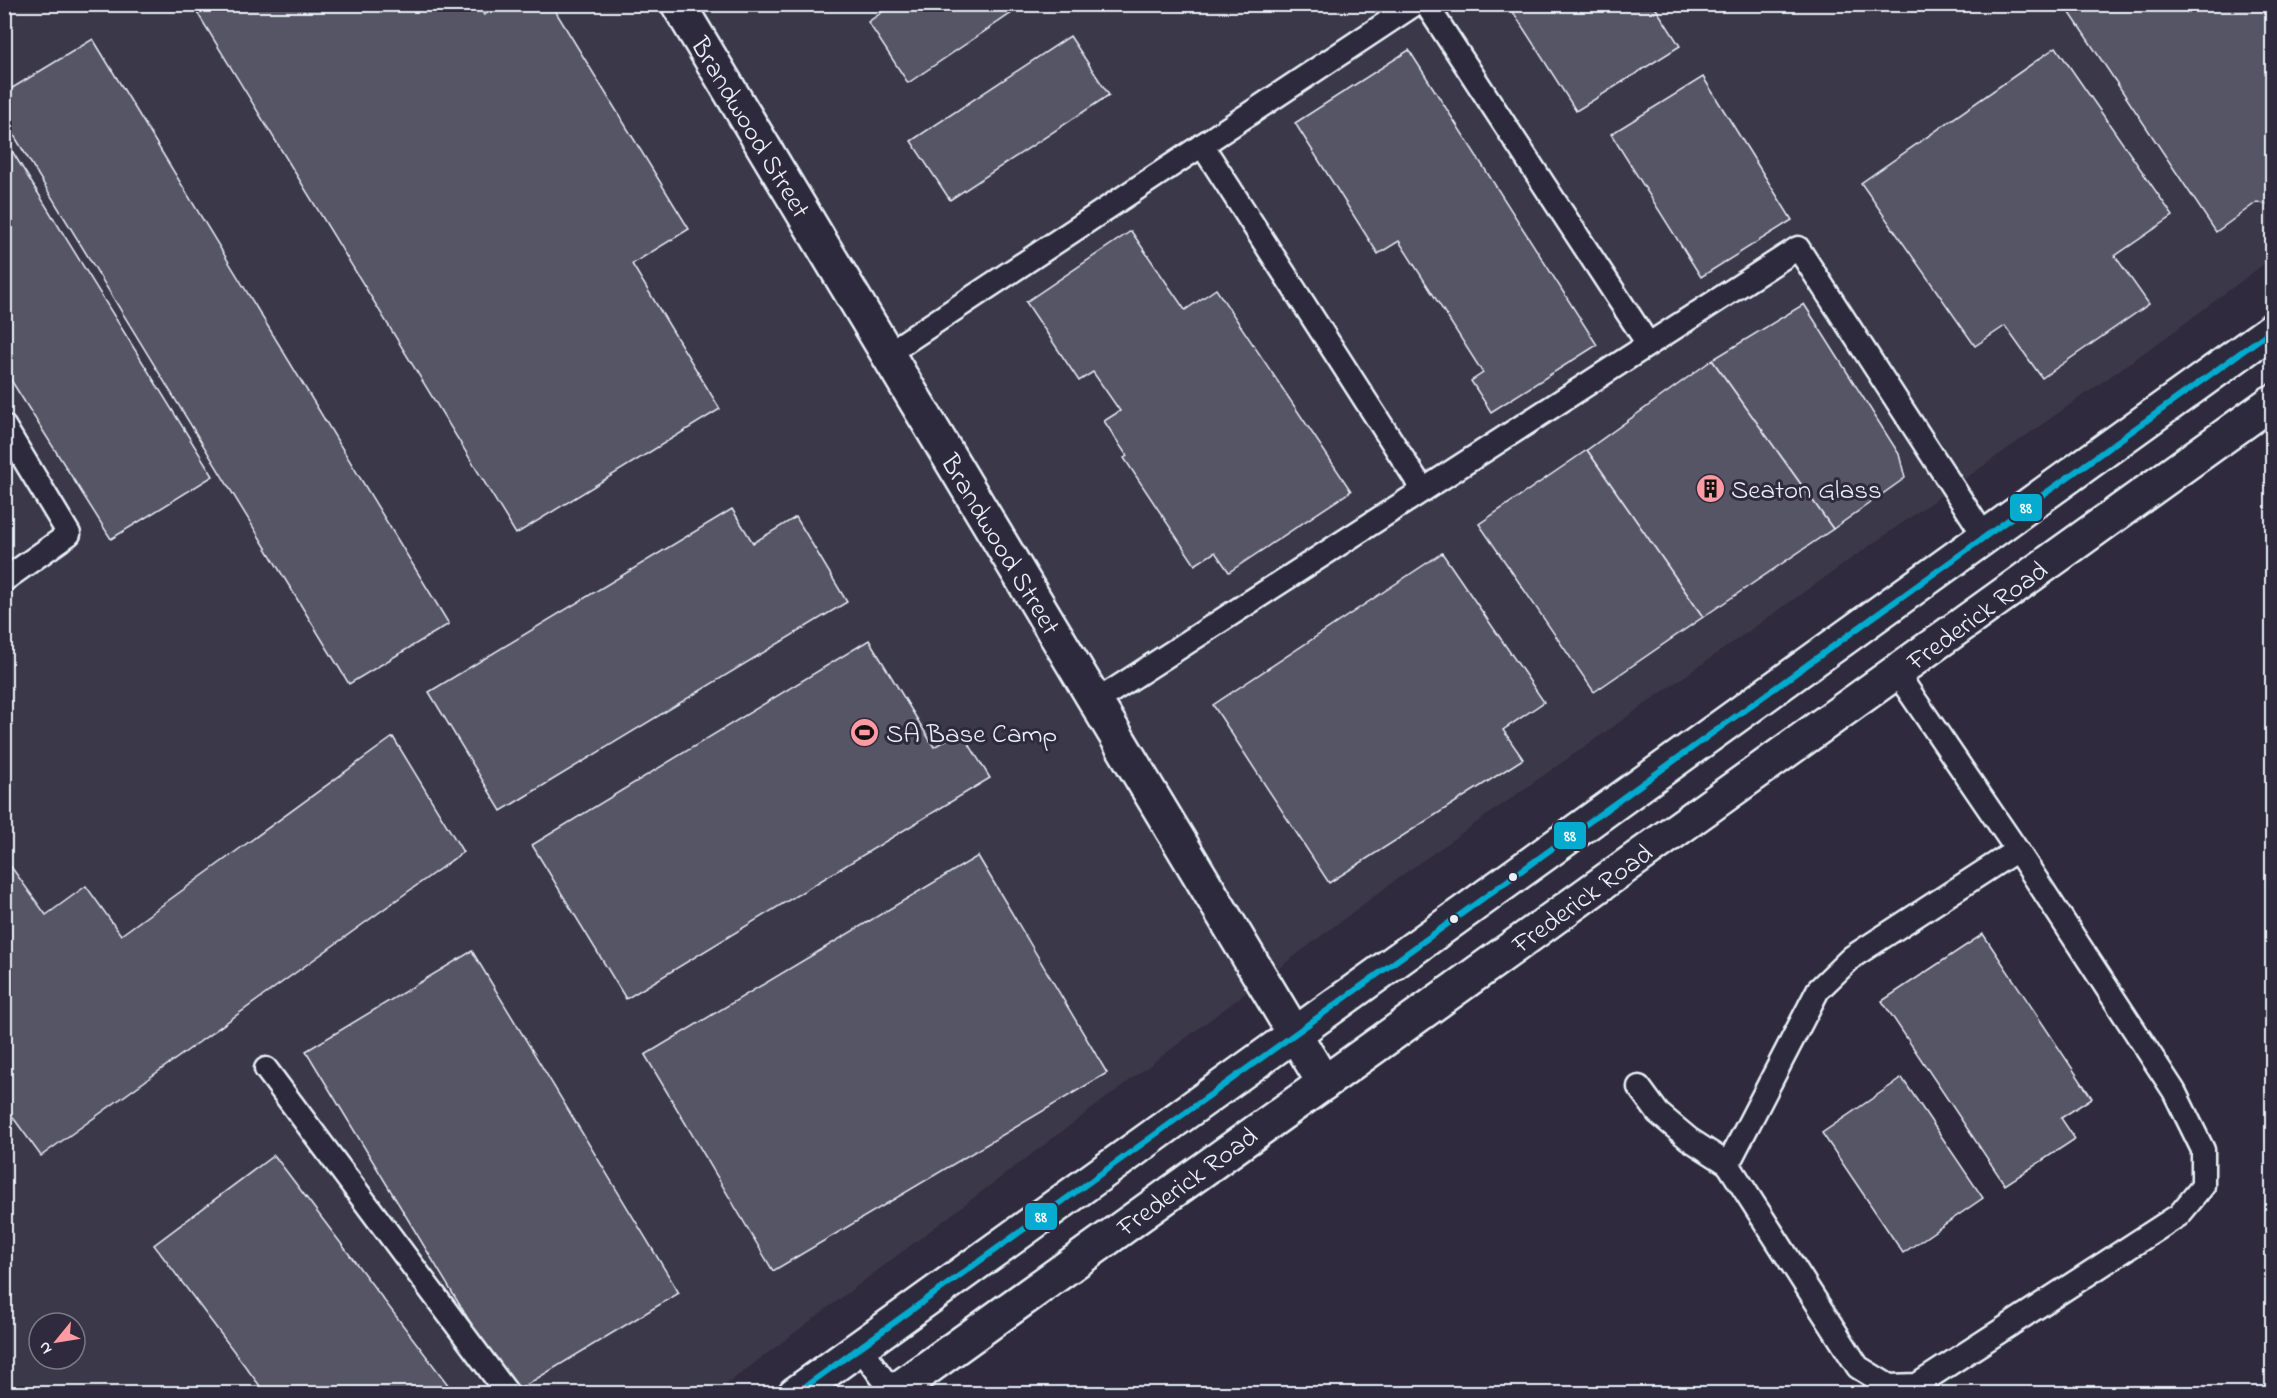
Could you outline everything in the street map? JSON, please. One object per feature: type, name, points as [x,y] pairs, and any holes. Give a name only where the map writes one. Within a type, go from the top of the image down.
[{"type":"main road","name":"Brandwood Street","points":[[678,4],[1324,1083]]},
{"type":"main road","points":[[795,1394],[1293,1033],[2272,330]]},
{"type":"main road","name":"Frederick Road","points":[[893,1393],[2272,402]]},
{"type":"lane","points":[[887,354],[1415,4]]},
{"type":"lane","points":[[1426,4],[1648,344]]},
{"type":"lane","points":[[1202,145],[1423,490]]},
{"type":"lane","points":[[1095,702],[1798,248],[1985,537]]},
{"type":"lane","points":[[4,426],[69,534],[4,580]]},
{"type":"lane","points":[[1639,1087],[1658,1113],[1689,1139],[1728,1164],[1857,1367],[1889,1386],[1917,1385],[2180,1215],[2203,1186],[2203,1150],[2174,1091],[2018,850],[1896,672]]},
{"type":"lane","points":[[1728,1164],[1818,990],[1852,957],[2018,850]]},
{"type":"lane","points":[[266,1069],[508,1394]]},
{"type":"lane","points":[[859,1346],[893,1393]]},
{"type":"shaded area","points":[[5,5],[2272,5],[2272,258],[2172,333],[1401,876],[715,1393],[5,1394]]},
{"type":"building","points":[[192,4],[477,4],[484,15],[501,4],[551,4],[689,229],[632,264],[720,409],[516,534]]},
{"type":"building","points":[[894,4],[1025,4],[908,83],[868,22]]},
{"type":"building","points":[[1508,4],[1653,4],[1680,46],[1576,111]]},
{"type":"building","points":[[2064,4],[2272,4],[2272,206],[2257,202],[2216,232]]},
{"type":"building","points":[[1070,36],[1109,95],[950,200],[911,141]]},
{"type":"building","points":[[93,39],[449,624],[349,684],[4,119],[4,93]]},
{"type":"building","points":[[2056,47],[2173,216],[2115,256],[2149,304],[2042,378],[2005,326],[1975,346],[1861,183]]},
{"type":"building","points":[[1409,50],[1597,345],[1491,412],[1471,381],[1483,373],[1399,241],[1378,254],[1295,123]]},
{"type":"building","points":[[1703,77],[1792,220],[1701,277],[1611,134]]},
{"type":"building","points":[[4,138],[213,476],[111,539],[4,369]]},
{"type":"building","points":[[1131,231],[1185,310],[1216,289],[1351,491],[1229,572],[1215,552],[1195,565],[1124,458],[1127,456],[1104,421],[1120,411],[1093,372],[1079,381],[1026,302]]},
{"type":"building","points":[[1804,304],[1899,454],[1905,478],[1833,529],[1712,360]]},
{"type":"building","name":"Seaton Glass","points":[[1712,360],[1833,529],[1703,617],[1587,450]]},
{"type":"building","points":[[1587,450],[1703,617],[1594,692],[1479,524]]},
{"type":"building","points":[[732,509],[753,543],[796,517],[847,602],[501,811],[429,692]]},
{"type":"building","points":[[1442,553],[1544,702],[1503,730],[1523,759],[1329,883],[1213,705]]},
{"type":"building","points":[[869,640],[934,747],[961,731],[990,778],[626,999],[532,845]]},
{"type":"building","points":[[393,737],[463,852],[41,1156],[9,1112],[4,1115],[4,857],[46,915],[86,886],[121,935]]},
{"type":"building","points":[[978,856],[1107,1073],[773,1271],[645,1055]]},
{"type":"building","points":[[1983,934],[2092,1098],[2061,1118],[2075,1139],[2005,1185],[1882,1001]]},
{"type":"building","points":[[472,951],[679,1293],[513,1393],[306,1051]]},
{"type":"building","points":[[1902,1078],[1983,1198],[1903,1253],[1822,1133]]},
{"type":"building","points":[[274,1155],[449,1386],[439,1394],[266,1394],[154,1245]]},
{"type":"transit line","name":"88","points":[[795,1394],[2272,330]]},
{"type":"place","name":"Seaton Glass","points":[[1710,489]]},
{"type":"place","name":"SA Base Camp","points":[[865,733]]}]
